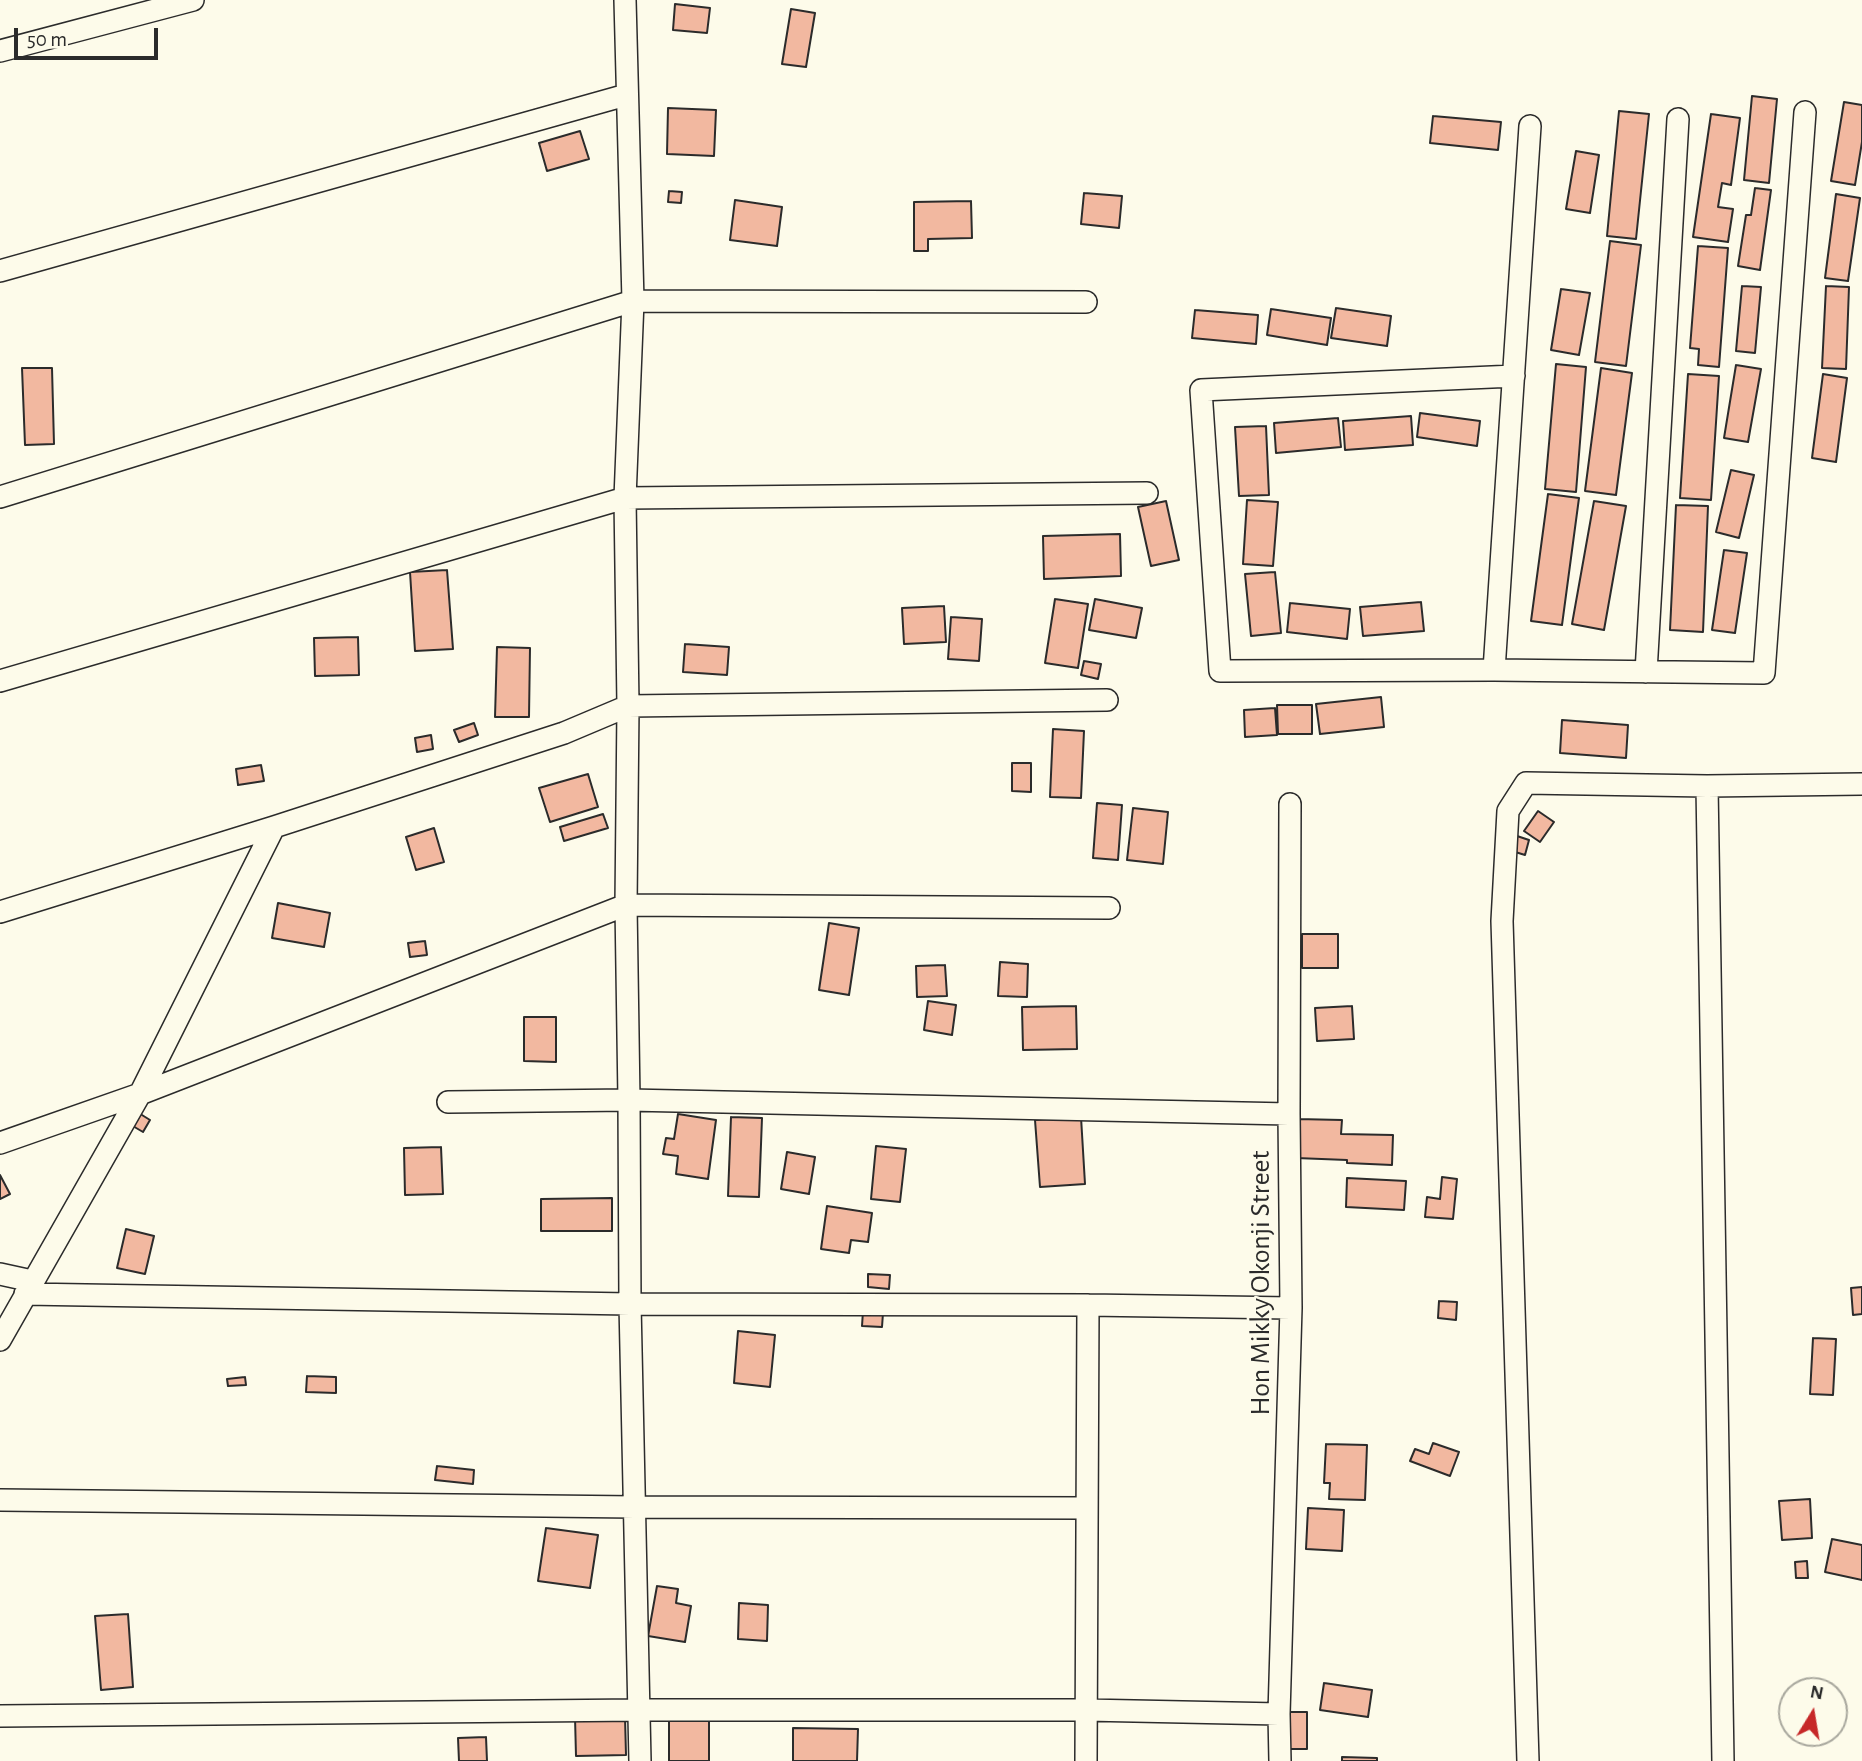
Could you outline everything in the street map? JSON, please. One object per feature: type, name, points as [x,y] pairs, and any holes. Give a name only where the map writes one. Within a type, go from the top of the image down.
[{"type":"street","points":[[0,51],[193,0]]},
{"type":"street","points":[[625,0],[633,301],[625,498],[628,706],[625,905],[640,1761]]},
{"type":"street","points":[[0,271],[626,95]]},
{"type":"street","points":[[1514,376],[1201,390],[1220,671],[1764,673],[1805,112]]},
{"type":"street","points":[[1646,672],[1678,119]]},
{"type":"street","points":[[1494,670],[1530,126]]},
{"type":"street","points":[[0,497],[633,301],[1086,302]]},
{"type":"street","points":[[0,681],[625,498],[1147,493]]},
{"type":"street","points":[[0,912],[564,733],[628,706],[1107,699]]},
{"type":"street","points":[[1528,1761],[1502,921],[1508,811],[1526,783],[1707,786],[1862,784]]},
{"type":"street","points":[[1707,786],[1723,1761]]},
{"type":"street","name":"Hon Mikky Okonji Street","points":[[1280,1761],[1279,1714],[1291,1308],[1290,804]]},
{"type":"street","points":[[0,1340],[140,1094],[274,827]]},
{"type":"street","points":[[0,1143],[140,1094],[625,905],[1109,908]]},
{"type":"street","points":[[448,1102],[629,1100],[1289,1114]]},
{"type":"street","points":[[0,1274],[28,1287],[630,1304],[1291,1308]]},
{"type":"street","points":[[1086,1761],[1088,1305]]},
{"type":"street","points":[[0,1500],[635,1507],[1087,1508]]},
{"type":"street","points":[[0,1716],[639,1710],[1086,1710],[1279,1714]]},
{"type":"building","points":[[675,4],[710,8],[707,33],[673,30]]},
{"type":"building","points":[[791,9],[815,13],[806,67],[782,64]]},
{"type":"building","points":[[1752,96],[1777,99],[1769,183],[1744,180]]},
{"type":"building","points":[[1844,102],[1862,105],[1862,142],[1855,185],[1831,181]]},
{"type":"building","points":[[668,108],[716,110],[714,156],[667,154]]},
{"type":"building","points":[[1619,111],[1649,114],[1636,239],[1607,236]]},
{"type":"building","points":[[1711,114],[1740,118],[1731,185],[1722,183],[1718,207],[1733,209],[1728,242],[1693,237]]},
{"type":"building","points":[[1433,116],[1501,122],[1498,150],[1430,143]]},
{"type":"building","points":[[580,131],[589,159],[547,171],[539,143]]},
{"type":"building","points":[[1576,151],[1599,155],[1590,213],[1566,209]]},
{"type":"building","points":[[1755,188],[1771,190],[1760,270],[1738,266],[1746,215],[1751,215]]},
{"type":"building","points":[[669,191],[682,192],[681,203],[668,202]]},
{"type":"building","points":[[1084,193],[1122,196],[1119,228],[1081,224]]},
{"type":"building","points":[[1836,194],[1860,198],[1848,281],[1825,278]]},
{"type":"building","points":[[735,200],[782,207],[777,246],[730,240]]},
{"type":"building","points":[[971,201],[972,238],[928,239],[928,251],[914,251],[914,202]]},
{"type":"building","points":[[1610,241],[1641,245],[1626,366],[1595,362]]},
{"type":"building","points":[[1698,246],[1728,248],[1719,367],[1698,365],[1699,349],[1690,348]]},
{"type":"building","points":[[1742,286],[1761,287],[1755,353],[1736,351]]},
{"type":"building","points":[[1826,286],[1849,287],[1846,369],[1822,368]]},
{"type":"building","points":[[1561,289],[1590,293],[1579,355],[1551,350]]},
{"type":"building","points":[[1336,308],[1391,316],[1387,346],[1331,338]]},
{"type":"building","points":[[1271,309],[1331,318],[1327,345],[1267,335]]},
{"type":"building","points":[[1195,310],[1258,315],[1256,344],[1192,338]]},
{"type":"building","points":[[1556,364],[1586,367],[1576,492],[1545,489]]},
{"type":"building","points":[[1736,365],[1761,369],[1748,442],[1724,438]]},
{"type":"building","points":[[22,368],[52,368],[54,444],[25,445]]},
{"type":"building","points":[[1601,368],[1632,373],[1616,495],[1585,491]]},
{"type":"building","points":[[1688,374],[1719,376],[1711,500],[1680,498]]},
{"type":"building","points":[[1823,374],[1847,378],[1836,462],[1812,458]]},
{"type":"building","points":[[1420,413],[1480,421],[1477,446],[1417,437]]},
{"type":"building","points":[[1411,416],[1413,445],[1345,450],[1343,421]]},
{"type":"building","points":[[1338,418],[1341,447],[1276,453],[1274,423]]},
{"type":"building","points":[[1266,426],[1269,495],[1239,496],[1235,427]]},
{"type":"building","points":[[1731,470],[1754,475],[1739,538],[1716,532]]},
{"type":"building","points":[[1548,494],[1579,498],[1562,625],[1531,621]]},
{"type":"building","points":[[1247,500],[1278,502],[1273,566],[1243,564]]},
{"type":"building","points":[[1166,501],[1179,560],[1151,566],[1138,507]]},
{"type":"building","points":[[1594,501],[1626,506],[1604,630],[1572,624]]},
{"type":"building","points":[[1676,505],[1708,506],[1703,632],[1670,630]]},
{"type":"building","points":[[1120,534],[1121,576],[1044,579],[1043,536]]},
{"type":"building","points":[[1724,550],[1747,553],[1735,633],[1712,630]]},
{"type":"building","points":[[447,570],[453,649],[415,651],[410,572]]},
{"type":"building","points":[[1275,572],[1281,633],[1251,636],[1245,574]]},
{"type":"building","points":[[1055,599],[1088,604],[1078,668],[1045,663]]},
{"type":"building","points":[[1095,599],[1142,608],[1136,638],[1089,630]]},
{"type":"building","points":[[1421,602],[1424,631],[1363,636],[1360,607]]},
{"type":"building","points":[[1290,603],[1350,609],[1347,639],[1287,632]]},
{"type":"building","points":[[944,606],[946,642],[904,644],[902,608]]},
{"type":"building","points":[[951,617],[982,619],[979,661],[948,659]]},
{"type":"building","points":[[358,637],[359,675],[315,676],[314,638]]},
{"type":"building","points":[[685,644],[729,647],[727,675],[683,672]]},
{"type":"building","points":[[497,647],[530,648],[529,717],[495,717]]},
{"type":"building","points":[[1084,661],[1101,664],[1098,679],[1081,675]]},
{"type":"building","points":[[1381,697],[1384,727],[1320,734],[1316,704]]},
{"type":"building","points":[[1277,705],[1312,705],[1312,734],[1278,734]]},
{"type":"building","points":[[1275,708],[1277,735],[1245,737],[1244,710]]},
{"type":"building","points":[[1562,720],[1628,725],[1626,758],[1560,753]]},
{"type":"building","points":[[474,723],[478,735],[459,742],[454,730]]},
{"type":"building","points":[[1053,729],[1084,731],[1081,798],[1050,797]]},
{"type":"building","points":[[431,735],[433,749],[417,752],[415,738]]},
{"type":"building","points":[[1012,763],[1031,763],[1031,792],[1012,791]]},
{"type":"building","points":[[261,765],[264,781],[238,785],[236,769]]},
{"type":"building","points":[[588,774],[598,807],[550,822],[539,788]]},
{"type":"building","points":[[1097,803],[1122,805],[1118,860],[1093,858]]},
{"type":"building","points":[[1133,808],[1168,812],[1163,864],[1127,860]]},
{"type":"building","points":[[1538,811],[1554,822],[1540,842],[1524,831]]},
{"type":"building","points":[[603,814],[608,828],[564,841],[560,827]]},
{"type":"building","points":[[434,828],[444,862],[416,870],[406,837]]},
{"type":"building","points":[[1517,836],[1529,840],[1525,855],[1512,851]]},
{"type":"building","points":[[278,903],[330,913],[324,947],[272,938]]},
{"type":"building","points":[[829,923],[859,928],[849,995],[819,990]]},
{"type":"building","points":[[1302,934],[1338,934],[1338,968],[1302,968]]},
{"type":"building","points":[[425,941],[427,955],[410,957],[408,943]]},
{"type":"building","points":[[1000,962],[1028,964],[1027,997],[998,996]]},
{"type":"building","points":[[945,965],[947,996],[917,997],[916,966]]},
{"type":"building","points":[[928,1001],[956,1005],[952,1035],[924,1030]]},
{"type":"building","points":[[1076,1006],[1077,1049],[1023,1050],[1022,1007]]},
{"type":"building","points":[[1352,1006],[1354,1039],[1317,1041],[1315,1008]]},
{"type":"building","points":[[524,1017],[556,1017],[556,1062],[524,1061]]},
{"type":"building","points":[[134,1110],[150,1120],[143,1132],[126,1122]]},
{"type":"building","points":[[678,1114],[716,1120],[708,1179],[676,1174],[678,1156],[663,1154],[666,1138],[674,1139]]},
{"type":"building","points":[[731,1117],[762,1118],[759,1197],[728,1196]]},
{"type":"building","points":[[1081,1117],[1085,1184],[1040,1187],[1035,1120]]},
{"type":"building","points":[[1297,1119],[1342,1120],[1341,1134],[1393,1135],[1392,1165],[1296,1158]]},
{"type":"building","points":[[876,1146],[906,1149],[900,1202],[871,1199]]},
{"type":"building","points":[[441,1147],[443,1194],[405,1195],[404,1148]]},
{"type":"building","points":[[787,1152],[815,1157],[809,1194],[781,1189]]},
{"type":"building","points":[[0,1175],[10,1194],[0,1199]]},
{"type":"building","points":[[1442,1177],[1457,1179],[1453,1219],[1425,1217],[1427,1197],[1440,1199]]},
{"type":"building","points":[[1347,1178],[1406,1181],[1404,1210],[1346,1207]]},
{"type":"building","points":[[612,1198],[612,1231],[541,1231],[541,1199]]},
{"type":"building","points":[[827,1206],[872,1213],[868,1242],[851,1240],[849,1253],[821,1249]]},
{"type":"building","points":[[126,1229],[154,1236],[145,1274],[117,1268]]},
{"type":"building","points":[[868,1274],[890,1275],[889,1289],[868,1287]]},
{"type":"building","points":[[1862,1287],[1862,1314],[1853,1315],[1851,1288]]},
{"type":"building","points":[[1439,1301],[1457,1302],[1456,1320],[1438,1318]]},
{"type":"building","points":[[863,1311],[883,1313],[882,1327],[862,1326]]},
{"type":"building","points":[[738,1331],[775,1335],[770,1387],[734,1383]]},
{"type":"building","points":[[1813,1338],[1836,1339],[1833,1395],[1810,1394]]},
{"type":"building","points":[[307,1376],[336,1377],[336,1393],[306,1392]]},
{"type":"building","points":[[245,1377],[246,1385],[228,1386],[227,1379]]},
{"type":"building","points":[[1433,1443],[1459,1452],[1450,1476],[1410,1461],[1415,1449],[1429,1454]]},
{"type":"building","points":[[1326,1444],[1367,1445],[1365,1500],[1329,1499],[1330,1483],[1324,1483]]},
{"type":"building","points":[[437,1466],[474,1470],[473,1484],[435,1480]]},
{"type":"building","points":[[1810,1499],[1812,1538],[1782,1540],[1779,1501]]},
{"type":"building","points":[[1308,1508],[1344,1510],[1342,1551],[1306,1549]]},
{"type":"building","points":[[546,1528],[598,1535],[590,1588],[538,1581]]},
{"type":"building","points":[[1832,1539],[1862,1545],[1862,1580],[1825,1572]]},
{"type":"building","points":[[1807,1561],[1808,1578],[1796,1578],[1795,1562]]},
{"type":"building","points":[[657,1586],[678,1589],[676,1603],[691,1606],[685,1642],[648,1636]]},
{"type":"building","points":[[739,1603],[768,1605],[767,1641],[738,1639]]},
{"type":"building","points":[[128,1614],[133,1687],[101,1690],[95,1616]]},
{"type":"building","points":[[1324,1683],[1372,1690],[1368,1717],[1320,1710]]},
{"type":"building","points":[[1287,1712],[1307,1712],[1307,1749],[1287,1749]]},
{"type":"building","points":[[575,1717],[625,1717],[626,1755],[576,1756]]},
{"type":"building","points":[[669,1721],[709,1721],[709,1761],[669,1761]]},
{"type":"building","points":[[793,1728],[858,1729],[857,1761],[793,1761]]},
{"type":"building","points":[[486,1737],[487,1761],[459,1761],[458,1738]]},
{"type":"building","points":[[1342,1757],[1377,1758],[1377,1761],[1342,1761]]}]
